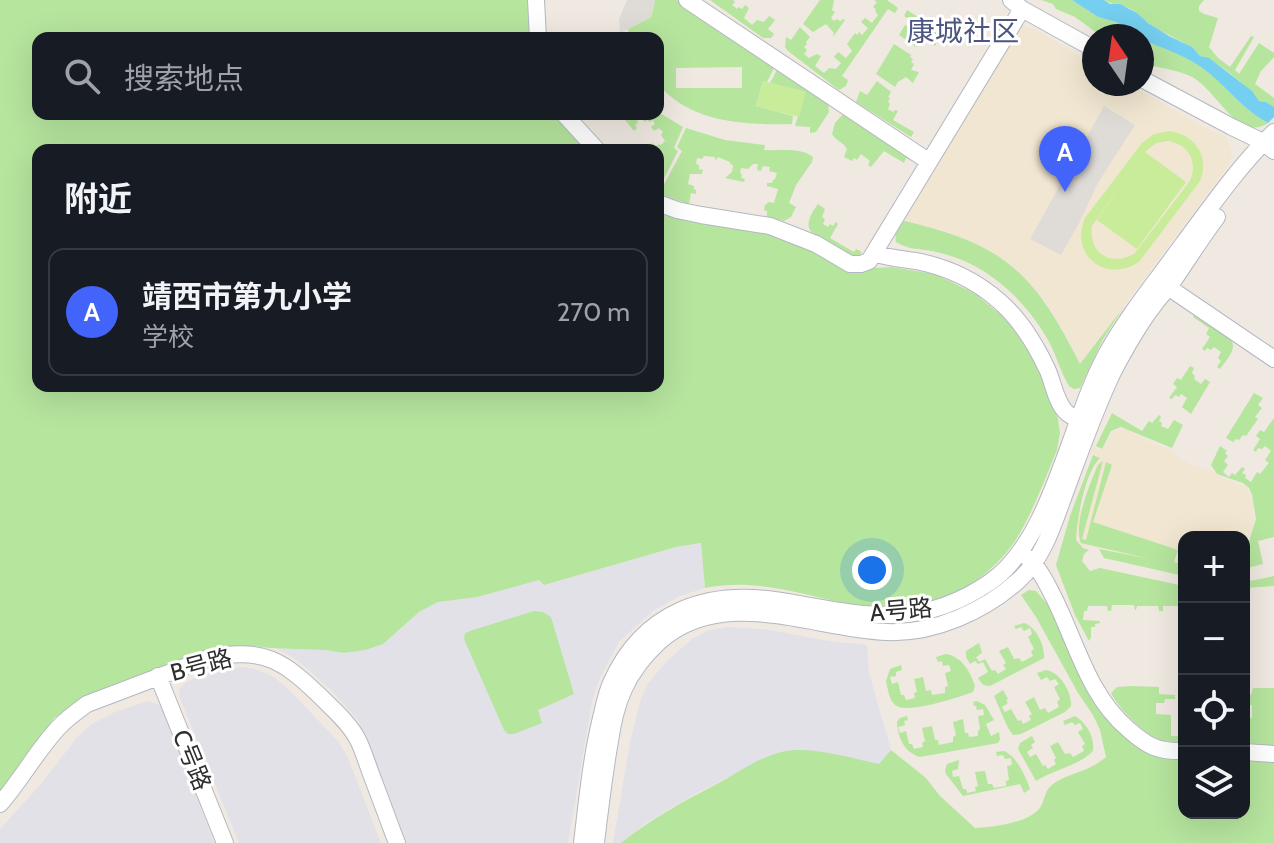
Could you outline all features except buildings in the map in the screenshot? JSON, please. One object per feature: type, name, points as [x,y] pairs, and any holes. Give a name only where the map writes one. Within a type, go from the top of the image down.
[{"type":"street","points":[[536,0],[538,32]]},
{"type":"street","points":[[687,0],[928,161]]},
{"type":"street","points":[[664,205],[701,215],[770,226],[816,244],[850,264],[869,261],[1016,5],[1082,42]]},
{"type":"street","points":[[1154,85],[1271,144]]},
{"type":"street","points":[[570,120],[592,144]]},
{"type":"street","name":"A号路","points":[[582,843],[592,757],[610,685],[620,665],[642,636],[677,610],[698,602],[736,597],[783,601],[840,612],[885,615],[918,613],[946,606],[993,581],[1021,552],[1041,517],[1085,422],[1163,283],[1271,144]]},
{"type":"street","points":[[874,253],[944,268],[993,296],[1022,326],[1066,412],[1085,422]]},
{"type":"street","points":[[1163,283],[1274,359]]},
{"type":"street","name":"A号路","points":[[596,843],[615,712],[623,689],[634,670],[669,634],[690,622],[714,614],[736,612],[889,632],[949,621],[979,608],[1015,583],[1034,563],[1056,518],[1085,422]]},
{"type":"street","points":[[1021,552],[1034,563],[1060,610],[1090,679],[1111,712],[1154,748],[1178,751]]},
{"type":"street","name":"B号路","points":[[0,804],[57,729],[87,704],[208,658],[225,654],[264,656],[283,663],[332,708],[357,739],[397,843]]},
{"type":"street","name":"C号路","points":[[158,676],[225,843]]},
{"type":"street","points":[[1250,752],[1274,754]]},
{"type":"shaded area","points":[[627,0],[655,0],[651,17],[622,32],[619,19]]},
{"type":"shaded area","points":[[1021,25],[1035,29],[1082,58],[1082,96],[1149,96],[1226,137],[1232,151],[1230,163],[1080,365],[1048,305],[1015,268],[984,248],[948,232],[904,221]]},
{"type":"shaded area","points":[[1104,106],[1135,125],[1098,183],[1061,255],[1030,239]]},
{"type":"shaded area","points":[[1125,429],[1172,450],[1192,465],[1211,470],[1246,487],[1252,499],[1254,521],[1250,533],[1178,531],[1178,567],[1080,544],[1078,519],[1101,458],[1090,452],[1092,447],[1102,450],[1112,433]]},
{"type":"shaded area","points":[[701,543],[705,588],[680,596],[654,610],[619,642],[599,680],[592,702],[568,843],[406,843],[358,720],[331,690],[297,660],[276,648],[344,653],[383,644],[419,612],[438,602],[539,580],[544,585],[676,547]]},
{"type":"shaded area","points":[[726,627],[764,629],[867,645],[869,673],[891,750],[879,765],[822,752],[772,755],[693,795],[646,823],[621,843],[613,843],[630,742],[647,685],[665,663],[693,638]]},
{"type":"shaded area","points":[[244,667],[274,677],[339,742],[381,843],[239,843],[179,696],[180,688],[186,682],[201,675]]},
{"type":"shaded area","points":[[148,701],[161,705],[214,843],[0,843],[0,829],[41,784],[79,735],[115,712]]},
{"type":"green space","points":[[0,0],[531,0],[533,32],[32,32],[32,120],[562,120],[584,144],[32,144],[32,392],[664,392],[664,209],[756,227],[858,269],[891,267],[935,274],[974,293],[1001,315],[1032,357],[1047,389],[1060,433],[1057,450],[1025,523],[998,562],[961,589],[940,598],[919,604],[873,607],[760,586],[705,588],[701,543],[676,547],[544,585],[539,580],[477,597],[438,602],[419,612],[383,644],[365,650],[344,653],[226,647],[206,651],[120,682],[83,697],[54,718],[0,791]]},
{"type":"green space","points":[[655,0],[677,0],[775,66],[767,82],[763,81],[756,106],[793,116],[792,124],[737,122],[686,107],[664,90],[664,32],[628,32],[628,29],[651,17]],"holes":[[[742,67],[742,88],[676,88],[676,68]]]},
{"type":"green space","points":[[710,0],[733,0],[732,5],[737,9],[745,5],[749,8],[744,18],[752,25],[757,20],[764,22],[769,16],[775,20],[768,29],[774,34],[771,38],[763,38]]},
{"type":"green space","points":[[820,0],[833,0],[832,10],[835,12],[831,18],[834,21],[845,20],[833,37],[834,33],[826,24],[813,32],[803,24]]},
{"type":"green space","points":[[874,0],[887,0],[898,8],[895,13],[888,9],[842,76],[848,80],[846,86],[839,90],[785,47],[786,37],[791,40],[800,27],[810,37],[804,54],[809,58],[817,54],[821,56],[815,66],[824,73],[829,68],[836,69],[841,63],[834,57],[838,52],[846,58],[852,51],[847,44],[855,33],[862,35],[868,28],[861,22],[865,18],[872,23],[878,15],[873,7],[877,2]]},
{"type":"green space","points":[[1041,0],[1072,0],[1098,17],[1118,24],[1085,24],[1056,9],[1053,4]]},
{"type":"green space","points":[[1104,0],[1204,0],[1199,11],[1218,18],[1209,47],[1230,67],[1251,36],[1254,37],[1235,70],[1239,74],[1259,43],[1274,53],[1255,84],[1274,98],[1274,107],[1259,101],[1222,68],[1132,10]]},
{"type":"green space","points":[[907,10],[942,32],[935,46],[926,39],[923,45],[920,43],[916,47],[899,35],[905,25],[914,30],[917,24],[904,16]]},
{"type":"green space","points":[[894,44],[913,59],[911,70],[919,72],[913,83],[906,77],[895,87],[876,74]]},
{"type":"green space","points":[[1154,44],[1210,74],[1252,113],[1268,123],[1257,127],[1246,126],[1227,112],[1200,82],[1154,66]]},
{"type":"green space","points":[[778,68],[828,103],[829,112],[816,132],[810,133],[810,127],[795,126],[805,92],[770,83]]},
{"type":"green space","points":[[763,81],[806,92],[799,117],[756,106]]},
{"type":"green space","points":[[877,81],[891,92],[888,109],[898,111],[893,120],[914,132],[911,137],[856,102],[860,91],[867,95]]},
{"type":"green space","points":[[843,114],[848,114],[915,159],[916,163],[906,158],[904,163],[884,151],[871,167],[868,165],[870,161],[861,154],[852,161],[844,157],[847,149],[832,134],[835,123]]},
{"type":"green space","points":[[664,116],[683,127],[674,148],[678,151],[664,178],[662,144],[665,141],[659,128],[654,131],[651,127],[655,124],[653,120],[664,120]]},
{"type":"green space","points":[[625,120],[637,120],[634,131]]},
{"type":"green space","points":[[686,128],[725,140],[765,145],[764,150],[796,151],[813,157],[789,203],[796,207],[791,217],[784,221],[767,217],[765,205],[774,203],[778,189],[767,186],[767,183],[772,183],[777,173],[769,171],[770,167],[763,166],[761,171],[757,170],[758,164],[748,169],[741,168],[744,182],[725,178],[732,172],[730,162],[718,157],[715,161],[715,157],[697,158],[696,164],[703,170],[702,174],[690,174],[688,184],[694,186],[696,194],[691,193],[689,204],[664,196],[664,185],[682,151],[677,147]]},
{"type":"green space","points":[[1170,131],[1193,142],[1203,163],[1200,181],[1139,262],[1127,268],[1103,268],[1086,254],[1082,244],[1081,231],[1085,218],[1142,143],[1154,134]],"holes":[[[1156,143],[1175,143],[1190,155],[1193,167],[1190,181],[1135,253],[1118,259],[1103,255],[1094,244],[1092,226],[1128,175],[1097,220],[1137,249],[1186,182],[1145,152]]]},
{"type":"green space","points":[[818,204],[825,209],[823,224],[828,227],[836,222],[838,224],[830,238],[854,252],[856,249],[862,252],[859,256],[831,246],[812,232],[809,221]]},
{"type":"green space","points":[[904,221],[968,240],[1013,267],[1048,307],[1080,364],[1123,308],[1102,341],[1080,388],[1069,386],[1040,327],[1011,293],[988,274],[962,260],[896,242],[896,233]]},
{"type":"green space","points":[[1195,312],[1232,341],[1232,352],[1220,369],[1217,367],[1221,352],[1214,347],[1205,351],[1202,349],[1210,337],[1206,334],[1209,328],[1193,317]]},
{"type":"green space","points":[[1190,366],[1194,368],[1194,379],[1201,384],[1205,379],[1210,382],[1191,414],[1182,407],[1187,398],[1181,394],[1169,398],[1177,387],[1173,384],[1177,378],[1181,380]]},
{"type":"green space","points":[[1254,393],[1263,398],[1258,405],[1262,408],[1255,417],[1258,419],[1246,436],[1233,442],[1226,438]]},
{"type":"green space","points":[[1112,413],[1142,431],[1149,421],[1152,423],[1159,415],[1161,426],[1168,429],[1174,420],[1183,425],[1172,448],[1121,427],[1111,431],[1102,449],[1096,446]]},
{"type":"green space","points":[[1274,418],[1274,537],[1258,541],[1263,564],[1250,567],[1250,538],[1256,519],[1252,495],[1243,483],[1217,474],[1211,465],[1220,446],[1228,456],[1224,461],[1228,465],[1223,472],[1229,477],[1242,467],[1245,478],[1251,482],[1257,472],[1260,474],[1269,463],[1265,460],[1271,451],[1265,446],[1256,452],[1253,450],[1260,439],[1256,436],[1260,430],[1264,432]]},
{"type":"green space","points":[[1093,455],[1100,458],[1090,474],[1080,509],[1076,540],[1089,550],[1082,561],[1090,571],[1100,568],[1178,585],[1178,606],[1163,606],[1163,611],[1159,611],[1158,606],[1137,606],[1135,610],[1134,605],[1112,605],[1111,611],[1108,611],[1107,606],[1088,606],[1083,620],[1100,621],[1091,627],[1089,641],[1075,615],[1056,565]]},
{"type":"green space","points":[[1103,461],[1082,539],[1086,540],[1106,462],[1112,465],[1093,522],[1178,550],[1174,562],[1178,563],[1178,575],[1104,558],[1099,549],[1151,559],[1081,543],[1079,525],[1098,465]]},
{"type":"green space","points":[[1274,576],[1274,586],[1250,588],[1250,581]]},
{"type":"green space","points":[[1029,590],[1036,591],[1049,606],[1100,707],[1178,752],[1178,819],[1250,819],[1250,757],[1274,759],[1274,843],[621,843],[667,811],[753,763],[773,754],[794,750],[826,752],[879,764],[891,750],[926,778],[940,796],[975,828],[1010,823],[1035,813],[1052,785],[1106,757],[1093,715],[1021,595]]},
{"type":"green space","points":[[534,611],[551,617],[574,694],[538,710],[542,723],[508,734],[464,639],[465,633]]},
{"type":"green space","points":[[1024,623],[1032,628],[1039,637],[1044,658],[990,686],[983,685],[978,678],[988,672],[983,662],[970,664],[966,651],[979,643],[982,653],[976,657],[979,662],[985,659],[992,671],[998,674],[1006,669],[999,651],[1008,647],[1014,659],[1019,658],[1022,662],[1033,656],[1031,651],[1034,649],[1028,637],[1032,634],[1030,628],[1024,631],[1014,626]]},
{"type":"green space","points":[[946,654],[957,658],[965,666],[975,686],[973,692],[921,707],[901,708],[895,705],[886,681],[890,669],[901,665],[902,670],[890,677],[892,684],[898,682],[901,695],[906,700],[915,698],[914,679],[923,677],[926,691],[931,690],[932,695],[945,693],[948,686],[945,673],[951,671],[949,665],[943,666],[936,657]]},
{"type":"green space","points":[[1046,670],[1056,674],[1064,684],[1071,706],[1021,734],[1013,735],[994,696],[1003,690],[1008,703],[1002,707],[1005,712],[1011,709],[1023,724],[1031,720],[1029,716],[1032,714],[1025,702],[1034,697],[1040,710],[1045,708],[1048,713],[1059,707],[1057,702],[1060,699],[1054,687],[1059,684],[1055,679],[1050,681],[1047,677],[1041,680],[1037,673]]},
{"type":"green space","points":[[1117,687],[1159,687],[1159,694],[1175,695],[1175,699],[1156,703],[1156,714],[1171,715],[1171,736],[1178,736],[1178,742],[1157,738],[1141,728],[1111,693]]},
{"type":"green space","points":[[1253,688],[1274,688],[1274,746],[1250,744]]},
{"type":"green space","points":[[973,702],[985,705],[994,720],[986,724],[991,736],[999,732],[998,743],[920,757],[903,744],[899,734],[897,722],[907,716],[905,725],[898,727],[900,733],[906,731],[909,744],[914,749],[923,747],[922,728],[932,726],[939,745],[953,742],[956,735],[953,722],[963,719],[965,733],[969,737],[978,736],[978,716],[984,715],[983,709],[977,710],[974,706]]},
{"type":"green space","points":[[1075,716],[1089,731],[1093,751],[1036,781],[1018,749],[1020,743],[1032,736],[1035,742],[1027,752],[1030,757],[1036,754],[1048,769],[1056,764],[1050,746],[1058,742],[1065,754],[1070,753],[1073,757],[1084,751],[1082,746],[1085,744],[1078,732],[1083,729],[1080,723],[1065,725],[1063,721]]},
{"type":"green space","points":[[1004,751],[1017,762],[1023,772],[1030,789],[1024,793],[1020,784],[963,796],[946,774],[947,764],[959,760],[958,769],[952,771],[953,777],[959,776],[967,793],[976,791],[975,787],[978,786],[975,772],[985,771],[988,784],[994,788],[1006,786],[1009,780],[1007,766],[1012,765],[1011,758],[997,756],[996,752]]},
{"type":"water","points":[[1072,0],[1104,0],[1110,4],[1120,4],[1150,24],[1118,24],[1098,17]]},
{"type":"water","points":[[1154,27],[1192,47],[1200,56],[1209,58],[1252,91],[1259,101],[1274,107],[1274,117],[1268,123],[1252,113],[1210,74],[1178,54],[1154,45]]},
{"type":"place","name":"靖西市第九小学","points":[[1065,192]]},
{"type":"district","name":"康城社区","points":[[963,31]]}]
